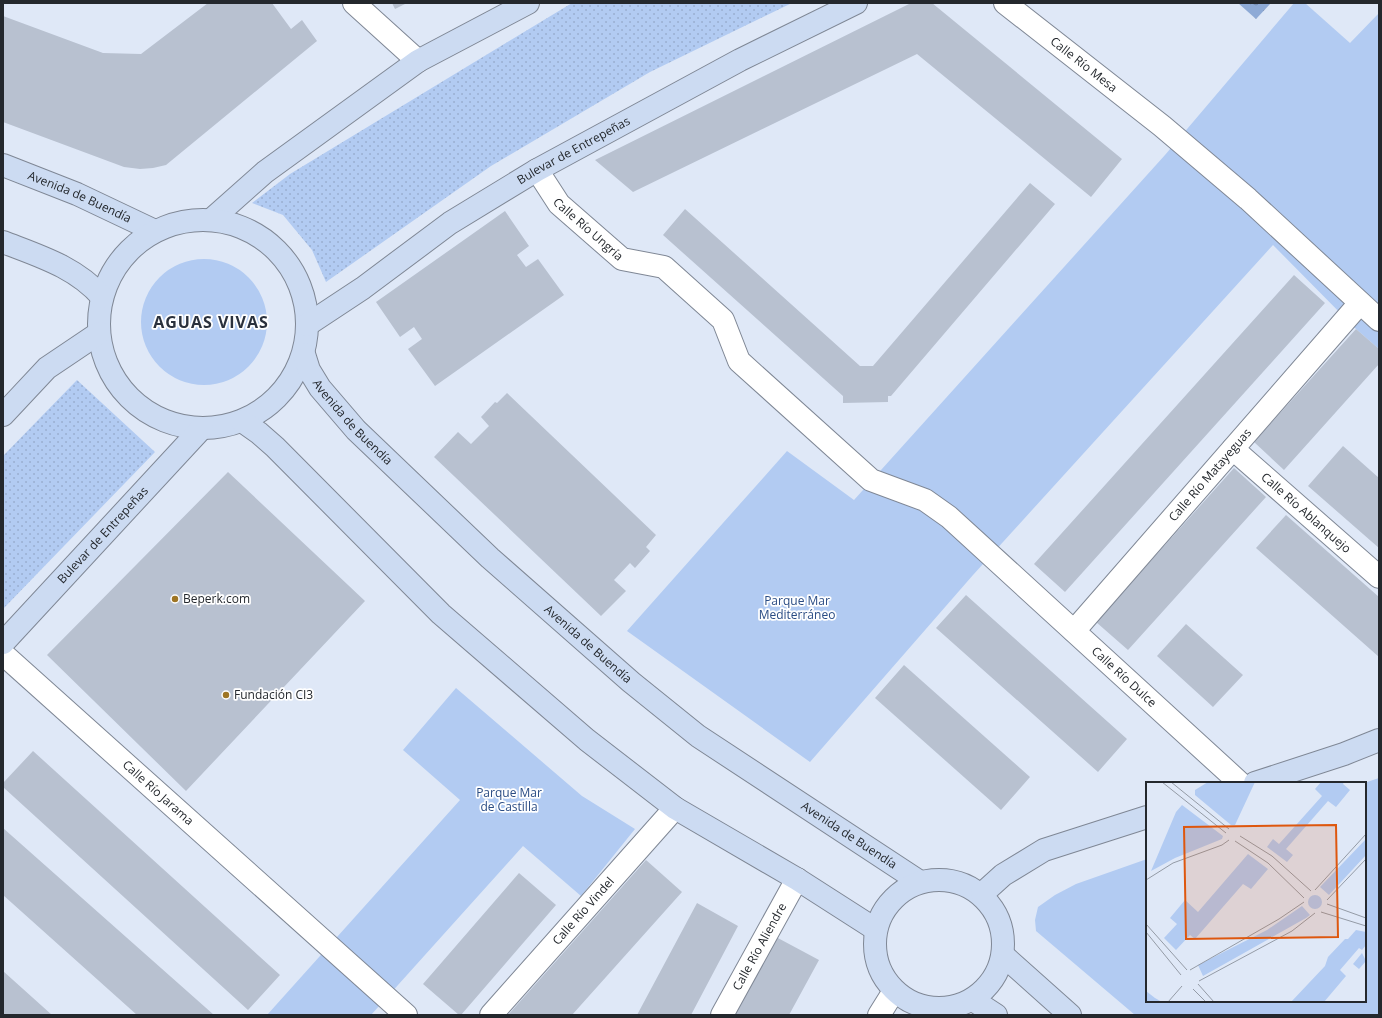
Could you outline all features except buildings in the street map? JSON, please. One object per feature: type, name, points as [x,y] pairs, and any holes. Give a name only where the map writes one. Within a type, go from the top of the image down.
[{"type":"main road","points":[[211,220],[265,172],[418,61],[528,3]]},
{"type":"main road","name":"Bulevar de Entrepeñas","points":[[307,325],[363,288],[450,223],[537,170],[740,60],[856,3]]},
{"type":"main road","name":"Avenida de Buendía","points":[[3,166],[77,194],[155,231]]},
{"type":"main road","points":[[211,220],[238,226],[261,238],[283,258],[298,283],[305,306],[307,325],[304,354],[295,375],[275,398],[262,410],[242,421],[202,428],[173,424],[149,413],[131,399],[116,382],[104,359],[99,333],[99,312],[102,297],[111,274],[122,258],[134,246],[155,231],[186,221],[211,220]]},
{"type":"main road","points":[[3,242],[47,259],[80,276],[102,297]]},
{"type":"main road","points":[[3,415],[47,368],[99,333]]},
{"type":"main road","name":"Avenida de Buendía","points":[[304,354],[309,370],[320,388],[356,430],[490,558],[631,682],[698,736],[920,882]]},
{"type":"main road","points":[[242,421],[275,447],[441,614],[587,740],[675,808],[797,879],[875,929]]},
{"type":"main road","name":"Bulevar de Entrepeñas","points":[[3,643],[202,428]]},
{"type":"main road","points":[[1258,782],[1344,754],[1379,740]]},
{"type":"main road","points":[[982,894],[1003,875],[1044,850],[1146,817]]},
{"type":"main road","points":[[920,882],[948,882],[966,887],[982,894],[996,911],[1003,931],[1004,956],[992,983],[973,1000],[948,1009],[916,1005],[894,991],[879,970],[874,948],[875,929],[887,904],[902,891],[920,882]]},
{"type":"main road","points":[[1004,956],[1070,1015]]},
{"type":"main road","points":[[973,1000],[996,1015]]},
{"type":"street","points":[[354,3],[418,61]]},
{"type":"street","name":"Calle Río Mesa","points":[[1006,3],[1162,126],[1248,198],[1379,320]]},
{"type":"street","name":"Calle Río Ungría","points":[[537,170],[559,204],[622,259],[664,267],[724,320],[739,361],[871,480],[925,500],[949,517],[1008,570]]},
{"type":"street","name":"Calle Río Matayeguas","points":[[1074,631],[1360,303]]},
{"type":"street","name":"Calle Río Ablanquejo","points":[[1233,449],[1379,577]]},
{"type":"street","name":"Calle Río Dulce","points":[[1008,570],[1239,782]]},
{"type":"street","name":"Calle Río Jarama","points":[[3,654],[404,1013]]},
{"type":"street","name":"Calle Río Vindel","points":[[491,1015],[675,808]]},
{"type":"street","name":"Calle Río Aliendre","points":[[722,1015],[797,879]]},
{"type":"street","points":[[879,1015],[894,991]]},
{"type":"green space","points":[[572,3],[792,3],[650,72],[491,166],[326,282],[312,250],[283,215],[252,203],[290,174]]},
{"type":"green space","name":"Parque Mar Mediterráneo","points":[[1294,3],[1305,3],[1350,43],[1379,13],[1379,349],[1356,329],[1273,245],[973,575],[810,762],[627,631],[787,451],[854,500],[1165,155]]},
{"type":"green space","points":[[210,259],[234,267],[244,273],[253,282],[262,298],[266,310],[266,334],[262,346],[253,362],[244,371],[228,380],[216,384],[198,385],[174,377],[164,371],[155,362],[146,346],[142,334],[141,316],[149,292],[155,282],[164,273],[180,264],[192,260]]},
{"type":"green space","points":[[77,380],[155,452],[3,609],[3,456]]},
{"type":"green space","name":"Parque Mar de Castilla","points":[[456,688],[582,796],[635,829],[581,896],[523,846],[371,1015],[267,1015],[460,800],[403,750]]},
{"type":"green space","points":[[1379,778],[1379,1015],[1135,1015],[1036,931],[1035,920],[1038,907],[1055,895],[1076,884],[1146,859],[1146,1002],[1366,1002],[1366,782]]},
{"type":"water","points":[[1238,3],[1271,3],[1256,19]]},
{"type":"place","name":"Beperk.com","points":[[175,599]]},
{"type":"place","name":"Fundación CI3","points":[[226,695]]},
{"type":"district","name":"AGUAS VIVAS","points":[[211,322]]}]
